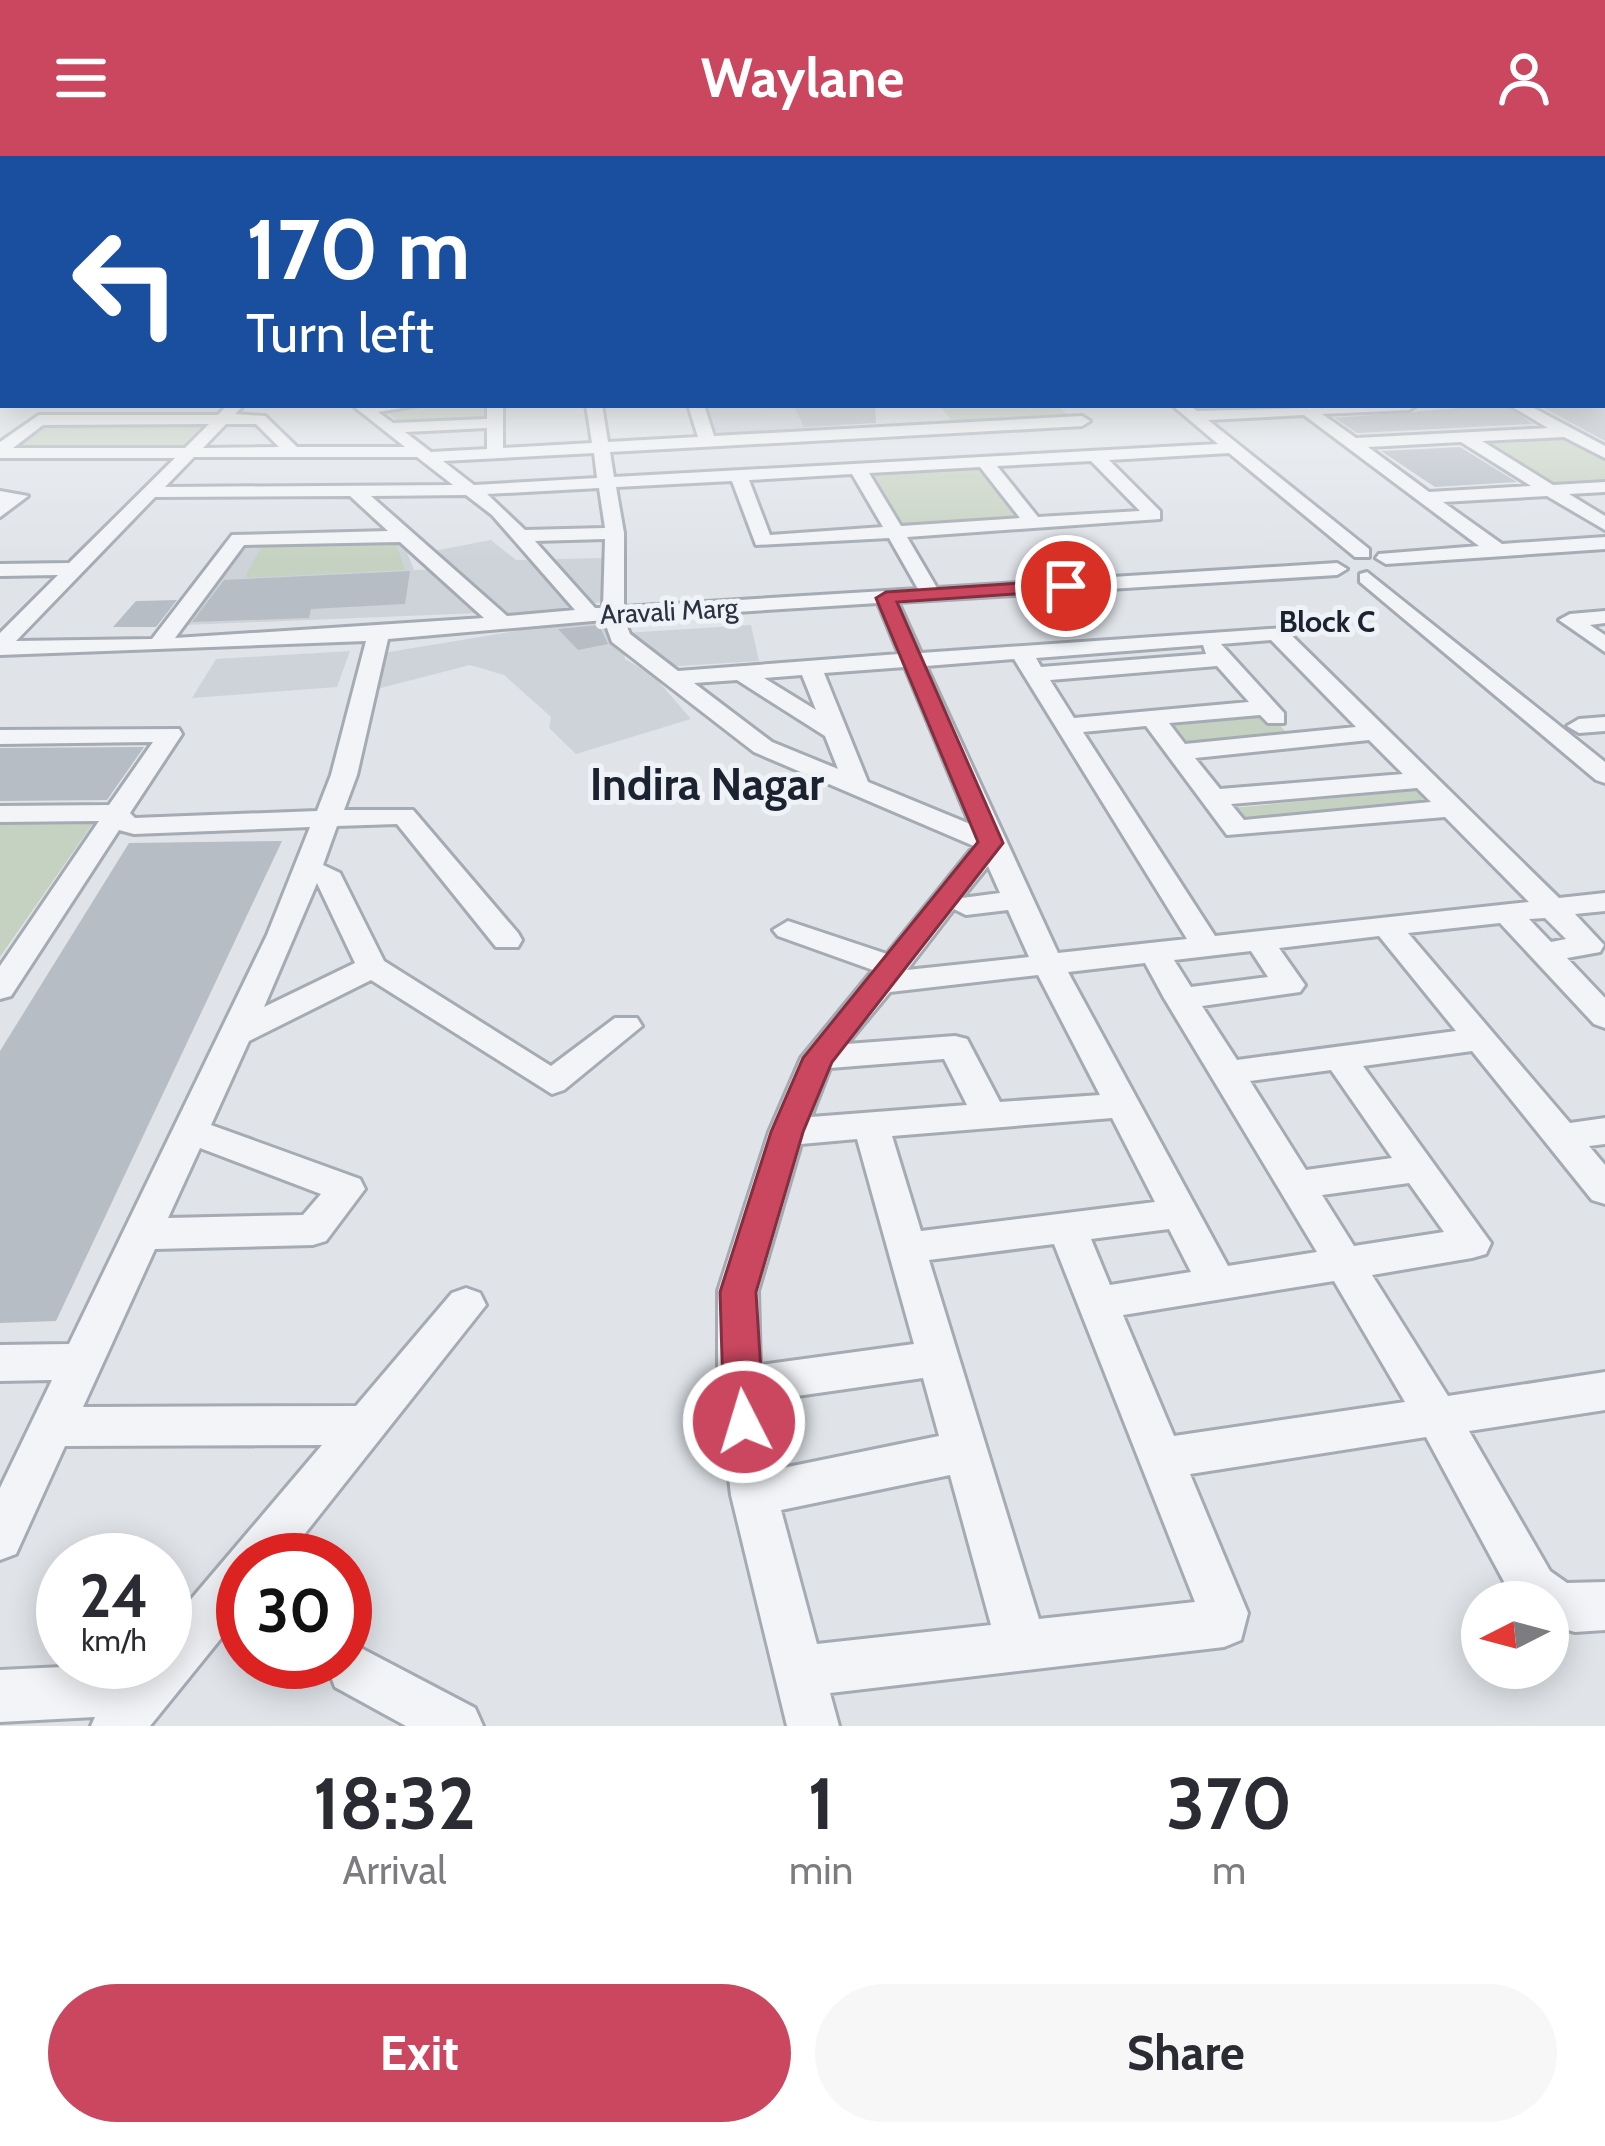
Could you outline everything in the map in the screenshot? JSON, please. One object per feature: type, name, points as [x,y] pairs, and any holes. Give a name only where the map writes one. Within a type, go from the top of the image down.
[{"type":"street","points":[[369,411],[524,536],[620,637],[763,747],[991,843]]},
{"type":"street","points":[[595,411],[615,533],[602,616]]},
{"type":"street","points":[[698,411],[708,442]]},
{"type":"street","points":[[933,411],[1033,523]]},
{"type":"street","points":[[0,451],[495,453],[708,442],[851,426],[946,429],[1082,422],[1072,411]]},
{"type":"street","points":[[1171,411],[1224,448]]},
{"type":"street","points":[[1187,411],[1367,578],[1605,775]]},
{"type":"street","points":[[1309,411],[1497,550]]},
{"type":"street","points":[[1528,411],[1605,453]]},
{"type":"street","points":[[0,451],[39,420],[229,412],[260,419],[292,452]]},
{"type":"street","points":[[0,646],[229,412]]},
{"type":"street","points":[[390,428],[495,414],[495,453]]},
{"type":"street","points":[[1356,442],[1567,432]]},
{"type":"street","points":[[1464,437],[1605,524]]},
{"type":"street","points":[[150,492],[470,490],[1224,448]]},
{"type":"street","points":[[739,476],[763,541],[1154,515],[1096,456]]},
{"type":"street","points":[[858,469],[931,594]]},
{"type":"street","points":[[1430,497],[1605,487]]},
{"type":"street","points":[[355,491],[505,626]]},
{"type":"street","points":[[0,496],[19,496],[0,512]]},
{"type":"street","points":[[524,536],[615,533]]},
{"type":"street","points":[[158,645],[239,538],[405,536]]},
{"type":"street","points":[[1347,559],[1392,566],[1601,549]]},
{"type":"street","points":[[1367,578],[1392,566],[1497,550],[1601,549]]},
{"type":"street","name":"Aravali Marg","points":[[0,646],[158,645],[505,626],[1347,559]]},
{"type":"street","points":[[1392,566],[1605,748]]},
{"type":"street","points":[[0,570],[74,569]]},
{"type":"street","points":[[886,598],[1048,964],[1217,1283]]},
{"type":"street","points":[[1605,617],[1570,620],[1605,645]]},
{"type":"street","points":[[1028,663],[1204,638],[1276,633],[1589,945],[1544,952]]},
{"type":"street","points":[[0,1538],[191,1132],[306,873],[328,819],[380,634]]},
{"type":"street","points":[[1204,638],[1296,740]]},
{"type":"street","points":[[673,678],[913,660],[1223,659]]},
{"type":"street","points":[[1028,663],[1205,946]]},
{"type":"street","points":[[811,668],[831,730],[860,791]]},
{"type":"street","points":[[741,673],[831,730]]},
{"type":"street","points":[[1067,726],[1267,707]]},
{"type":"street","points":[[1152,718],[1233,826],[1243,830],[1452,808]]},
{"type":"street","points":[[1579,726],[1605,724]]},
{"type":"street","points":[[1178,752],[1376,732]]},
{"type":"street","points":[[0,736],[170,734],[0,989]]},
{"type":"street","points":[[1211,798],[1422,780]]},
{"type":"street","points":[[117,813],[120,822],[134,826],[404,816],[507,940]]},
{"type":"street","points":[[0,814],[117,813]]},
{"type":"street","points":[[813,1726],[754,1495],[739,1386],[738,1292],[787,1132],[818,1058],[991,843]]},
{"type":"street","points":[[306,873],[326,873],[372,967],[552,1082],[626,1025]]},
{"type":"street","points":[[966,906],[1018,900]]},
{"type":"street","points":[[788,930],[887,975],[1048,964],[1605,902]]},
{"type":"street","points":[[1507,913],[1605,1017]]},
{"type":"street","points":[[1386,926],[1605,1190]]},
{"type":"street","points":[[1180,998],[1288,985],[1258,940]]},
{"type":"street","points":[[1153,951],[1437,1416],[1533,1588],[1551,1604],[1570,1611],[1605,1606]]},
{"type":"street","points":[[236,1034],[372,967]]},
{"type":"street","points":[[1226,1073],[1480,1039]]},
{"type":"street","points":[[818,1058],[956,1047],[990,1117]]},
{"type":"street","points":[[1098,1303],[1472,1244],[1340,1058]]},
{"type":"street","points":[[787,1132],[1124,1105]]},
{"type":"street","points":[[871,1126],[1022,1646]]},
{"type":"street","points":[[1562,1137],[1605,1131]]},
{"type":"street","points":[[142,1234],[313,1230],[347,1189],[191,1132]]},
{"type":"street","points":[[1298,1186],[1416,1168]]},
{"type":"street","points":[[906,1248],[1180,1213]]},
{"type":"street","points":[[802,1671],[1224,1623],[1225,1613],[1067,1228]]},
{"type":"street","points":[[276,1533],[466,1305]]},
{"type":"street","points":[[739,1386],[938,1358]]},
{"type":"street","points":[[0,1363],[83,1362]]},
{"type":"street","points":[[1161,1458],[1605,1391]]},
{"type":"street","points":[[52,1427],[366,1425]]},
{"type":"street","points":[[754,1495],[965,1451]]},
{"type":"street","points":[[0,1696],[132,1707],[216,1606]]},
{"type":"street","points":[[372,1680],[457,1726]]},
{"type":"shaded area","points":[[707,411],[833,411],[845,432],[718,439]]},
{"type":"shaded area","points":[[402,540],[414,570],[453,569],[433,551],[491,540],[516,560],[602,558],[612,600],[530,615],[185,625],[245,543]]},
{"type":"shaded area","points":[[600,617],[622,641],[625,659],[653,675],[691,719],[576,754],[549,728],[551,717],[504,675],[470,665],[373,690],[383,653]]},
{"type":"shaded area","points":[[751,625],[759,661],[663,667],[624,633]]},
{"type":"shaded area","points":[[350,651],[337,687],[192,698],[216,659]]},
{"type":"green space","points":[[386,411],[487,411],[486,420],[402,424]]},
{"type":"green space","points":[[944,411],[1064,411],[1072,419],[956,426]]},
{"type":"green space","points":[[43,421],[213,421],[185,450],[7,451]]},
{"type":"green space","points":[[1563,436],[1605,459],[1605,483],[1554,486],[1479,440]]},
{"type":"green space","points":[[980,466],[1022,520],[904,528],[870,472]]},
{"type":"green space","points":[[396,542],[405,570],[244,578],[263,544]]},
{"type":"green space","points":[[1267,711],[1294,741],[1188,751],[1164,720]]},
{"type":"green space","points":[[1430,789],[1455,815],[1253,835],[1232,808]]},
{"type":"green space","points":[[94,822],[0,957],[0,823]]},
{"type":"building","points":[[796,411],[875,411],[876,423],[804,427]]},
{"type":"building","points":[[1514,411],[1533,424],[1357,433],[1335,418]]},
{"type":"building","points":[[1550,411],[1605,411],[1605,441]]},
{"type":"building","points":[[1460,447],[1517,482],[1435,487],[1381,451]]},
{"type":"building","points":[[410,571],[405,604],[311,609],[309,618],[192,622],[224,580]]},
{"type":"building","points":[[177,600],[156,627],[113,627],[136,601]]},
{"type":"building","points":[[599,625],[608,644],[578,650],[558,629]]},
{"type":"building","points":[[144,747],[107,800],[0,801],[0,748]]},
{"type":"building","points":[[282,841],[56,1321],[0,1323],[0,1051],[129,843]]},
{"type":"district","name":"Block C","points":[[1327,621]]},
{"type":"district","name":"Indira Nagar","points":[[707,784]]},
{"type":"route","points":[[744,1422],[738,1292],[787,1132],[818,1058],[991,843],[886,598],[1066,586]]}]
